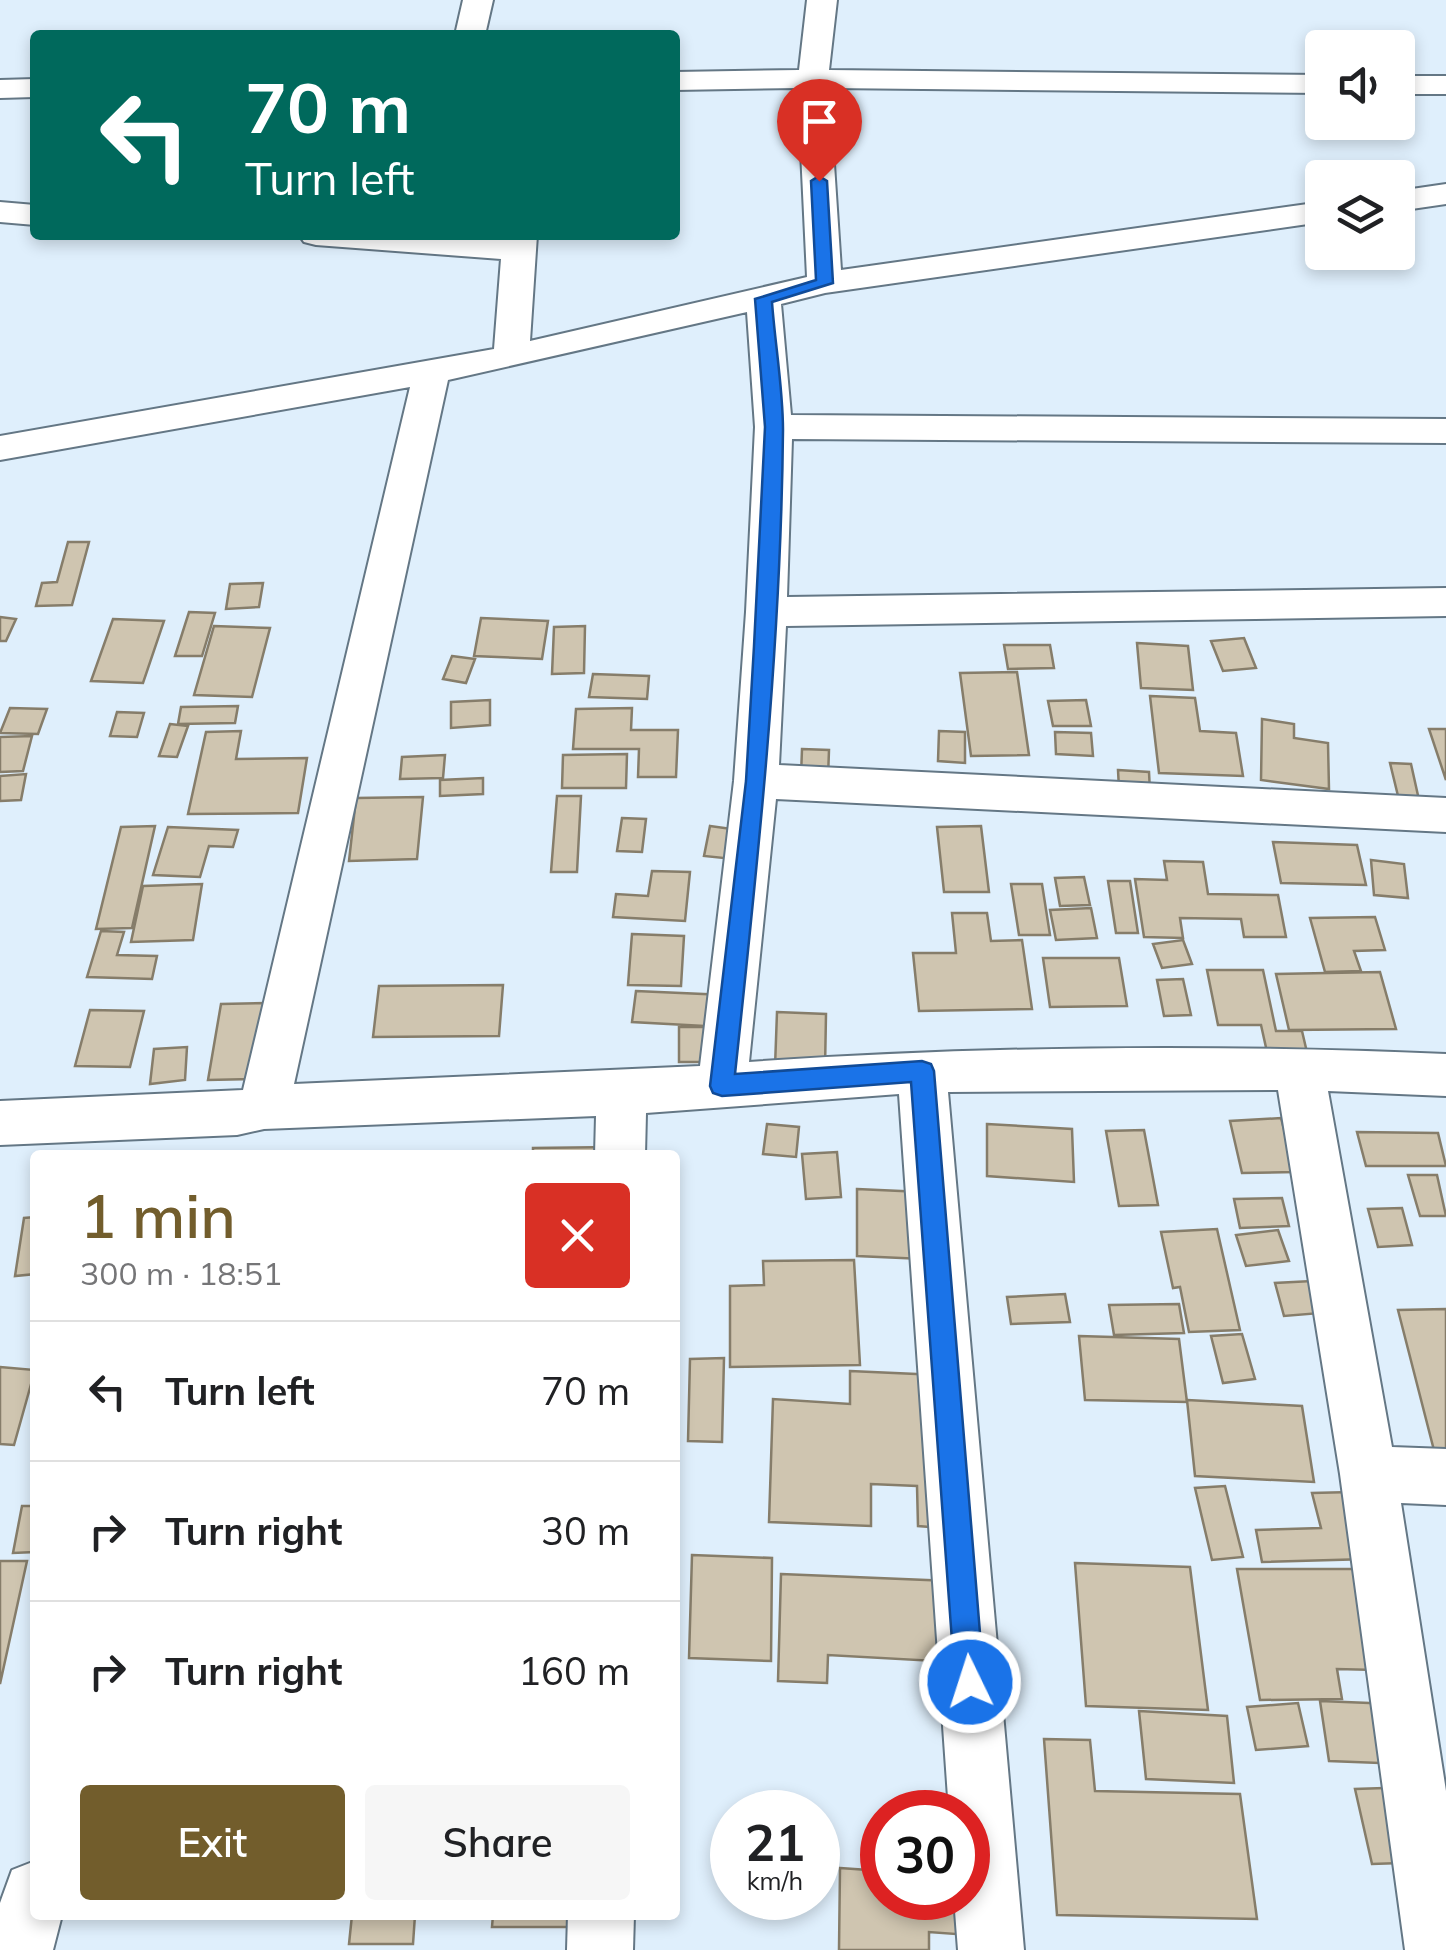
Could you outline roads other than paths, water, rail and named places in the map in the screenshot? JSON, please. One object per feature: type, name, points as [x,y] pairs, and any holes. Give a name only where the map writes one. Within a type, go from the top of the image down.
[{"type":"street","points":[[471,30],[478,0]]},
{"type":"street","points":[[822,0],[813,78],[825,283]]},
{"type":"street","points":[[680,81],[813,78],[1305,84]]},
{"type":"street","points":[[1415,84],[1446,85]]},
{"type":"street","points":[[0,89],[30,88]]},
{"type":"street","points":[[1415,199],[1446,194]]},
{"type":"street","points":[[0,212],[30,215]]},
{"type":"street","points":[[0,448],[510,357],[825,283],[1305,214]]},
{"type":"street","points":[[461,240],[519,242],[510,357]]},
{"type":"street","points":[[722,1086],[756,781],[766,612],[774,427],[763,299]]},
{"type":"street","points":[[243,1125],[431,372]]},
{"type":"street","points":[[774,427],[1446,431]]},
{"type":"street","points":[[766,612],[1446,602]]},
{"type":"street","points":[[756,781],[1446,815]]},
{"type":"street","points":[[0,1123],[243,1125],[922,1071],[1299,1069],[1446,1075]]},
{"type":"street","points":[[1299,1069],[1368,1474],[1438,1950]]},
{"type":"street","points":[[922,1071],[990,1950]]},
{"type":"street","points":[[620,1150],[621,1093]]},
{"type":"street","points":[[1368,1474],[1446,1477]]},
{"type":"street","points":[[20,1950],[30,1912]]},
{"type":"street","points":[[600,1950],[601,1920]]}]
